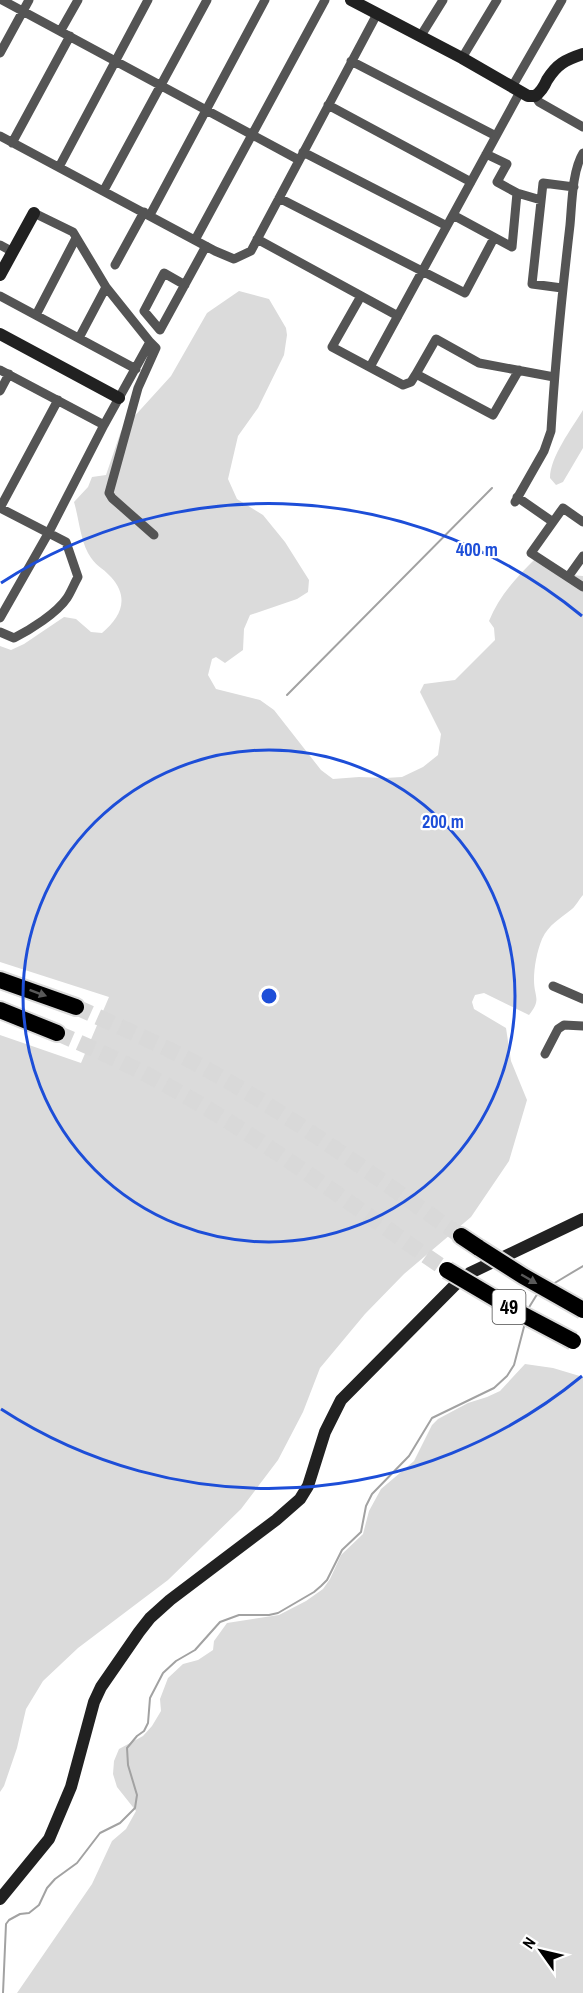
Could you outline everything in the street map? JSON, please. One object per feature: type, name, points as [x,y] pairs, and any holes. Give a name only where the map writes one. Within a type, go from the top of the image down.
[{"type":"highway","points":[[0,980],[76,1007]]},
{"type":"highway","points":[[0,1010],[57,1033]]},
{"type":"highway","name":"49","points":[[461,1236],[523,1276],[583,1310]]},
{"type":"highway","name":"49","points":[[444,1268],[518,1312],[578,1343]]},
{"type":"street","points":[[2,0],[253,136],[301,156],[447,226]]},
{"type":"street","points":[[0,53],[29,0]]},
{"type":"street","points":[[61,30],[78,0]]},
{"type":"street","points":[[59,166],[148,0]]},
{"type":"street","points":[[104,190],[207,0]]},
{"type":"street","points":[[115,265],[207,110],[265,0]]},
{"type":"street","points":[[195,240],[325,0]]},
{"type":"street","points":[[351,0],[462,58],[528,96],[540,93],[551,74],[565,60],[583,54]]},
{"type":"street","points":[[420,37],[443,0]]},
{"type":"street","points":[[462,58],[497,0]]},
{"type":"street","points":[[370,367],[496,135],[516,89],[562,0]]},
{"type":"street","points":[[0,136],[234,259],[251,251],[377,14]]},
{"type":"street","points":[[12,143],[70,36]]},
{"type":"street","points":[[351,61],[496,135]]},
{"type":"street","points":[[535,96],[539,102],[583,127]]},
{"type":"street","points":[[327,105],[471,182]]},
{"type":"street","points":[[553,522],[516,500],[548,441],[551,431],[562,288],[574,187],[583,153]]},
{"type":"street","points":[[486,154],[507,164],[497,182],[517,193],[541,200]]},
{"type":"street","points":[[562,288],[532,284],[543,183],[574,187]]},
{"type":"street","points":[[453,215],[512,247],[517,193]]},
{"type":"street","points":[[279,198],[465,293],[495,238]]},
{"type":"street","points":[[0,275],[34,213],[73,232],[106,287],[156,348],[138,388],[108,493],[154,535]]},
{"type":"street","points":[[36,315],[76,238]]},
{"type":"street","points":[[257,239],[398,316]]},
{"type":"street","points":[[0,245],[13,252]]},
{"type":"street","points":[[185,285],[164,273],[144,311],[160,330],[185,285],[206,246]]},
{"type":"street","points":[[79,338],[106,287]]},
{"type":"street","points":[[0,296],[136,369]]},
{"type":"street","points":[[361,296],[332,347],[403,385],[411,382],[436,339],[479,363],[554,376]]},
{"type":"street","points":[[0,334],[120,398]]},
{"type":"street","points":[[0,618],[49,532],[150,342]]},
{"type":"street","points":[[416,374],[493,415],[519,370]]},
{"type":"street","points":[[0,391],[5,372],[104,425]]},
{"type":"street","points":[[0,632],[14,638],[27,632],[60,606],[78,577],[66,542],[0,508],[58,400]]},
{"type":"street","points":[[583,522],[563,508],[531,553],[583,587]]},
{"type":"street","points":[[568,578],[583,556]]},
{"type":"street","points":[[553,986],[583,999]]},
{"type":"street","points":[[545,1054],[558,1029],[583,1026]]},
{"type":"street","points":[[0,1899],[49,1839],[71,1787],[94,1702],[101,1687],[150,1618],[300,1499],[308,1486],[325,1432],[341,1400],[455,1285],[470,1273],[583,1219]]},
{"type":"shaded area","points":[[239,291],[269,299],[286,328],[287,335],[284,355],[258,408],[238,436],[228,479],[237,499],[263,515],[285,542],[309,580],[308,592],[297,599],[250,615],[244,629],[243,650],[225,663],[216,657],[212,659],[208,675],[216,689],[260,700],[274,710],[321,770],[333,779],[402,777],[423,767],[438,755],[441,734],[420,692],[424,684],[455,680],[495,640],[494,628],[489,621],[503,595],[521,573],[535,559],[571,575],[583,576],[583,895],[573,908],[551,926],[542,939],[537,954],[534,980],[536,1001],[529,1015],[484,993],[475,995],[472,1002],[474,1009],[506,1028],[511,1061],[527,1100],[509,1161],[471,1217],[404,1274],[365,1314],[320,1368],[303,1412],[278,1460],[241,1509],[168,1580],[78,1648],[43,1681],[26,1709],[17,1748],[0,1792],[0,1035],[81,1063],[109,997],[0,962],[0,646],[11,650],[64,617],[76,619],[91,632],[102,633],[114,620],[121,607],[120,592],[111,577],[96,564],[88,553],[74,502],[88,487],[92,477],[106,475],[121,431],[171,376],[207,313]]},
{"type":"shaded area","points":[[583,410],[583,448],[563,482],[556,485],[550,478],[554,461],[562,443]]},
{"type":"shaded area","points":[[525,1364],[553,1368],[583,1377],[583,1993],[17,1993],[92,1884],[112,1841],[126,1829],[136,1811],[117,1787],[113,1774],[114,1761],[119,1749],[143,1736],[152,1726],[161,1711],[160,1699],[168,1678],[183,1664],[198,1660],[213,1650],[214,1641],[227,1623],[279,1615],[323,1589],[341,1555],[363,1534],[369,1511],[381,1489],[414,1461],[432,1425],[438,1419],[468,1403],[500,1391]]},
{"type":"waterway","points":[[287,695],[492,488]]},
{"type":"waterway","points":[[553,1284],[583,1266]]},
{"type":"waterway","points":[[528,1309],[541,1292]]},
{"type":"waterway","points":[[3,1993],[6,1924],[9,1920],[20,1914],[29,1913],[39,1905],[47,1888],[77,1863],[100,1833],[120,1823],[135,1808],[137,1795],[128,1765],[127,1748],[144,1731],[148,1723],[150,1698],[163,1673],[176,1661],[195,1650],[220,1622],[239,1615],[278,1613],[321,1586],[327,1580],[342,1550],[361,1532],[366,1506],[372,1494],[409,1456],[432,1418],[494,1388],[507,1376],[514,1365],[525,1323]]},
{"type":"tunnel","points":[[76,1007],[175,1053],[273,1108],[461,1236]]},
{"type":"tunnel","points":[[57,1033],[168,1086],[238,1127],[441,1266]]}]
